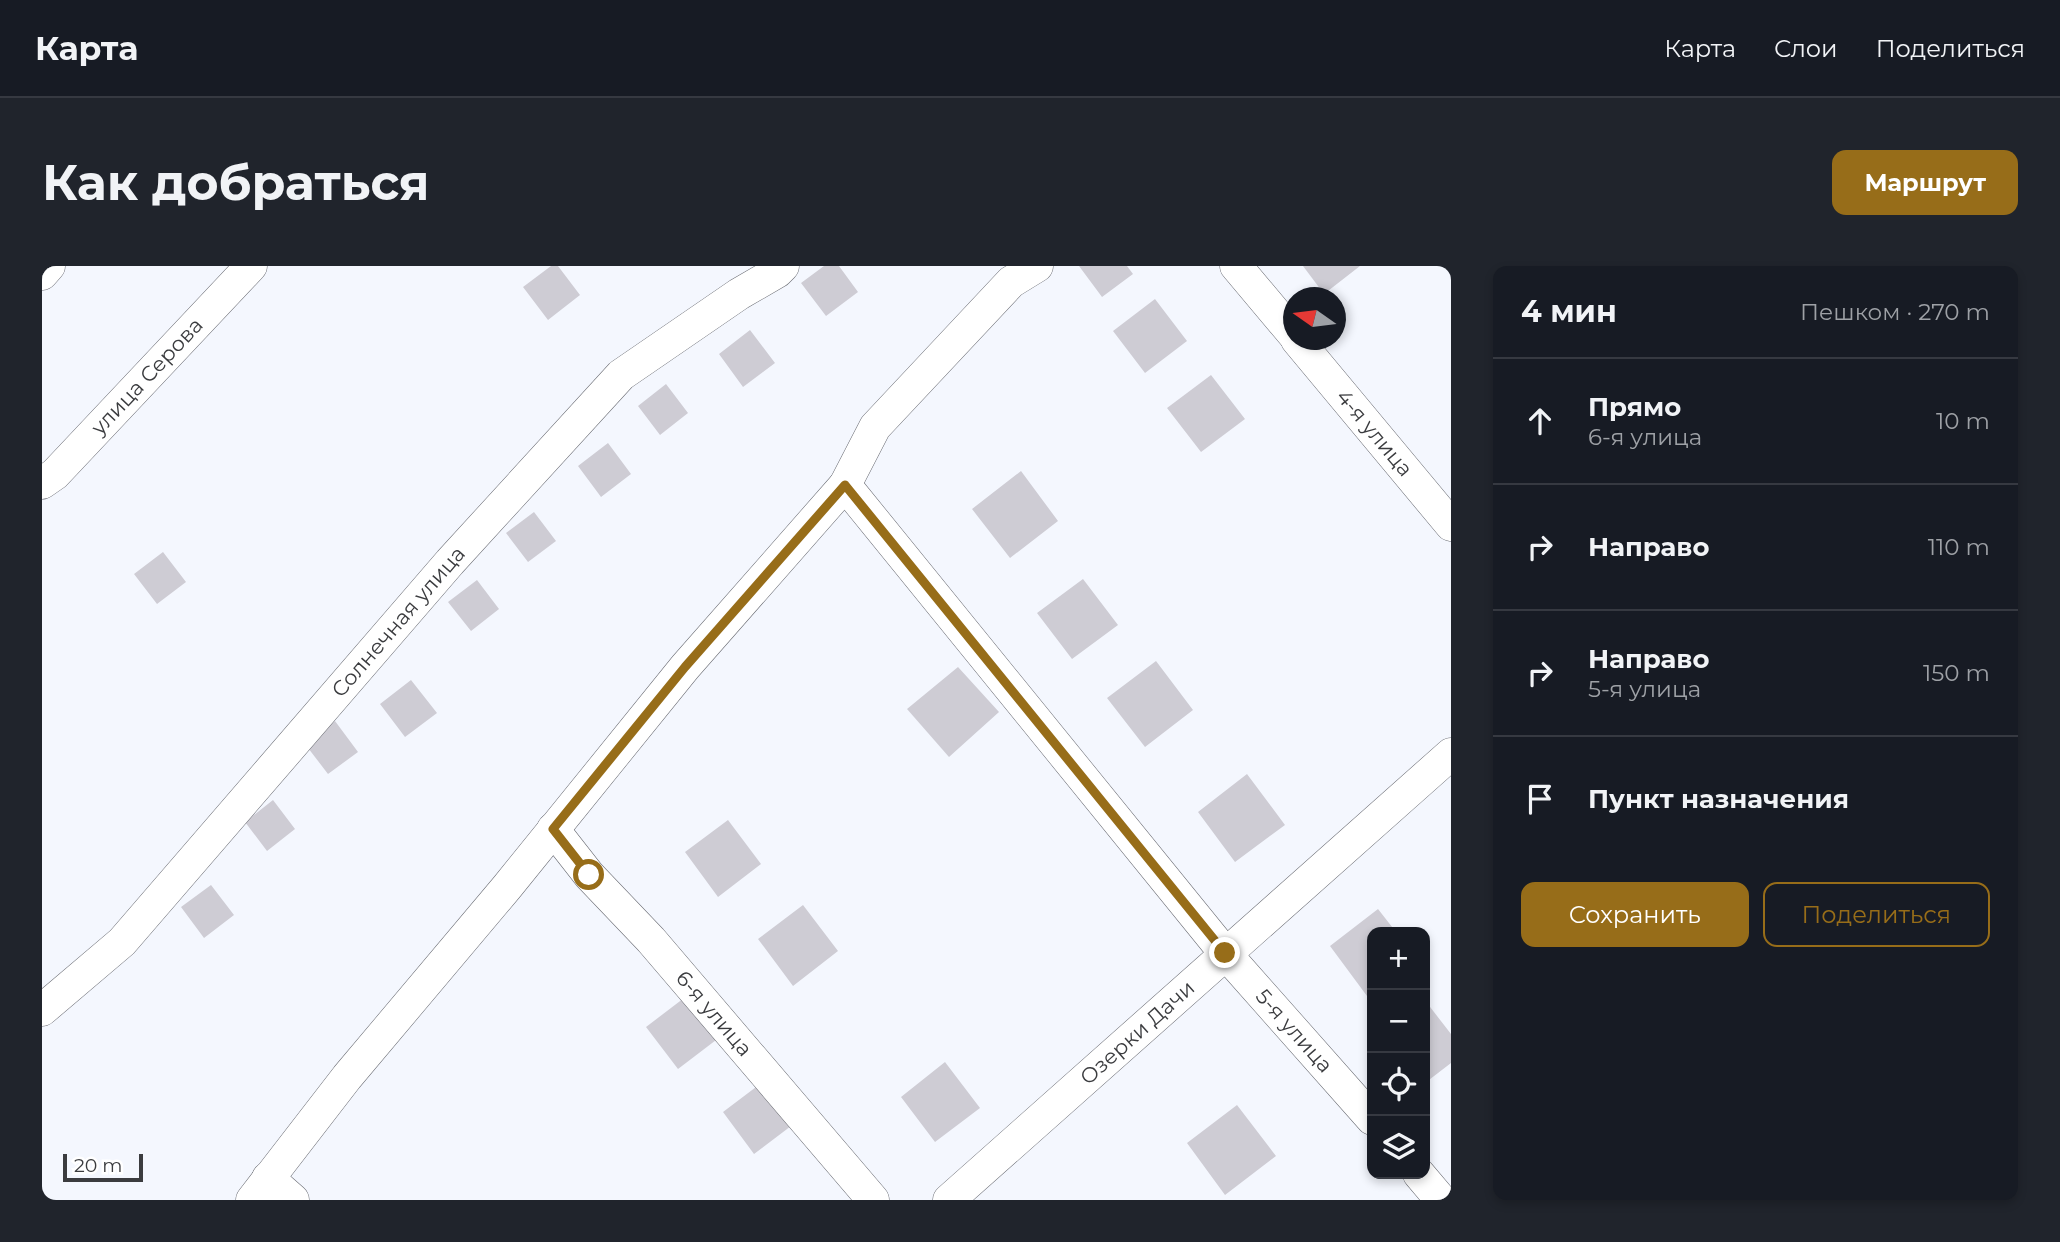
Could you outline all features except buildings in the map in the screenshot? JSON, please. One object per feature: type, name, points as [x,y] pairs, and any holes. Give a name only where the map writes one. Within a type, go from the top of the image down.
[{"type":"street","points":[[42,274],[49,266]]},
{"type":"street","name":"улица Серова","points":[[42,483],[55,474],[251,266]]},
{"type":"street","name":"Солнечная улица","points":[[42,1010],[122,942],[450,562],[621,375],[783,266]]},
{"type":"street","points":[[293,1200],[260,1189],[347,1077],[685,667],[845,485],[875,428],[1012,282],[1037,266]]},
{"type":"street","points":[[1236,266],[1283,323]]},
{"type":"street","name":"4-я улица","points":[[1305,350],[1451,525]]},
{"type":"street","name":"5-я улица","points":[[845,485],[1225,953],[1369,1116]]},
{"type":"street","name":"Озерки Дачи","points":[[949,1200],[1451,754]]},
{"type":"street","name":"6-я улица","points":[[553,829],[589,875],[651,940],[873,1200]]},
{"type":"street","points":[[1423,1179],[1441,1200]]},
{"type":"route","points":[[589,875],[553,829],[685,667],[845,485],[1225,953]]}]
